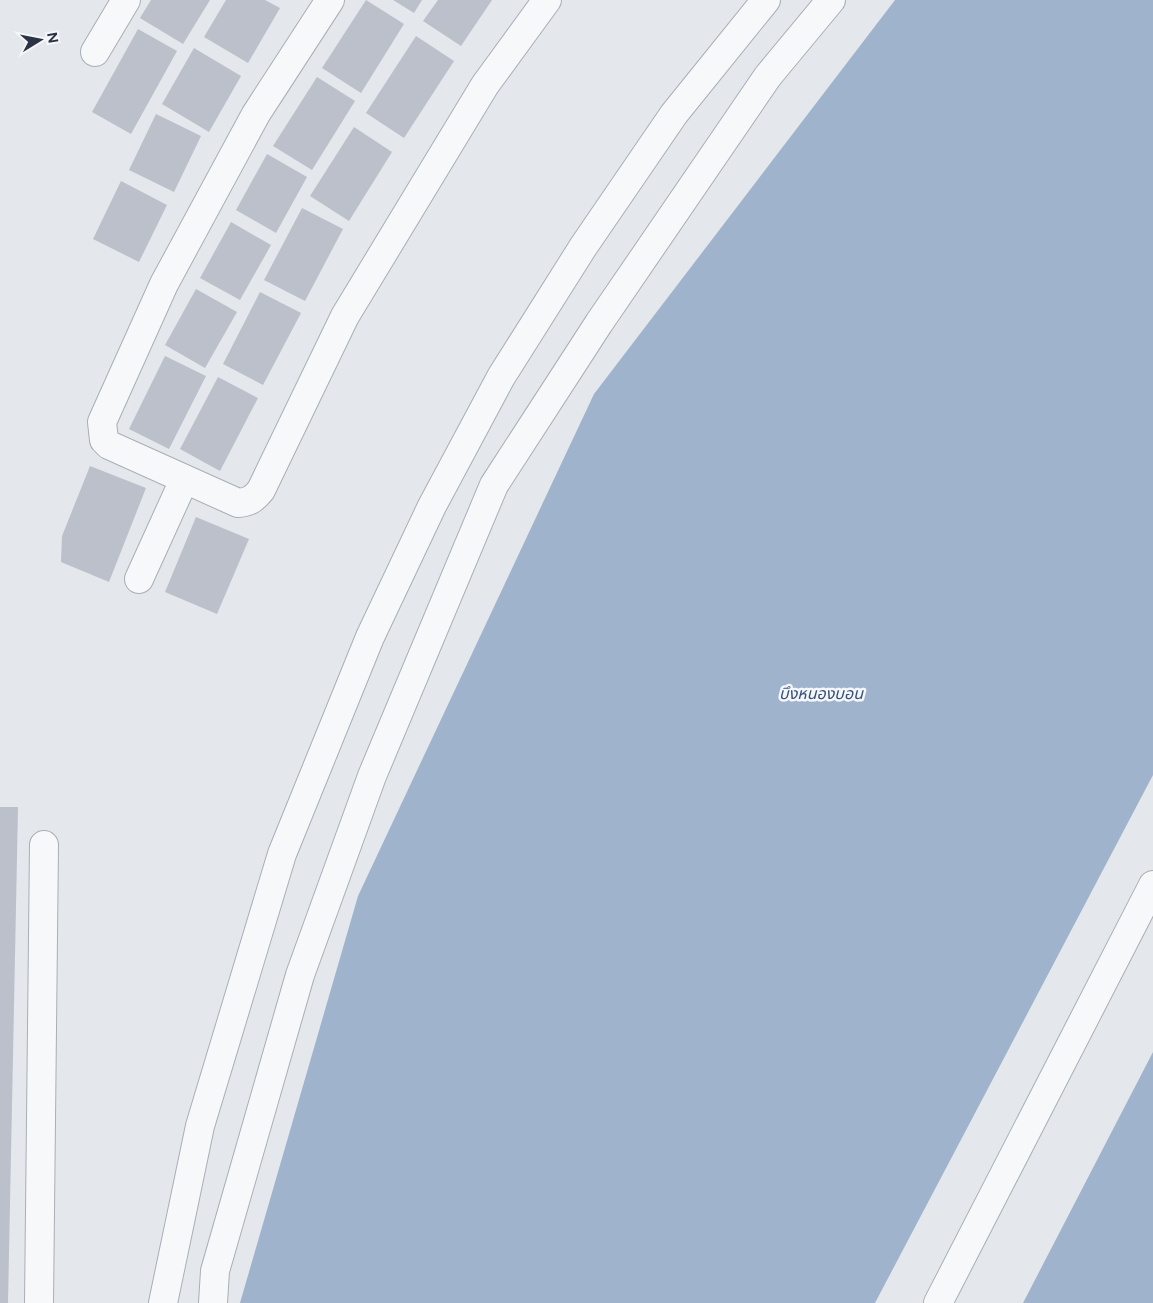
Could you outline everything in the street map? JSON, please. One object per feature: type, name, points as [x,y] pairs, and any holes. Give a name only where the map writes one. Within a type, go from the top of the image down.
[{"type":"street","points":[[95,52],[126,0]]},
{"type":"street","points":[[330,0],[256,114],[164,284],[102,422],[104,440],[109,445],[238,503],[247,502],[255,498],[261,490],[345,316],[484,85],[547,0]]},
{"type":"street","points":[[162,1303],[200,1126],[282,854],[370,637],[432,506],[501,377],[583,247],[674,114],[766,0]]},
{"type":"street","points":[[213,1303],[215,1271],[300,975],[372,776],[494,485],[594,332],[768,76],[830,0]]},
{"type":"street","points":[[139,578],[184,480]]},
{"type":"street","points":[[39,1303],[44,845]]},
{"type":"street","points":[[938,1303],[1153,885]]},
{"type":"water","name":"บึงหนองบอน","points":[[895,0],[1153,0],[1153,775],[875,1303],[240,1303],[358,896],[594,394]]},
{"type":"water","points":[[1153,1052],[1153,1303],[1023,1303]]},
{"type":"building","points":[[151,0],[210,0],[183,44],[140,18]]},
{"type":"building","points":[[226,0],[265,0],[280,8],[248,63],[204,37]]},
{"type":"building","points":[[366,0],[404,24],[361,93],[322,68]]},
{"type":"building","points":[[393,0],[422,0],[414,13]]},
{"type":"building","points":[[438,0],[492,0],[461,46],[423,21]]},
{"type":"building","points":[[138,29],[177,51],[131,134],[92,112]]},
{"type":"building","points":[[416,36],[454,61],[404,138],[366,113]]},
{"type":"building","points":[[194,48],[241,76],[209,132],[162,104]]},
{"type":"building","points":[[317,77],[355,101],[312,170],[273,146]]},
{"type":"building","points":[[156,114],[201,136],[174,192],[129,170]]},
{"type":"building","points":[[354,127],[392,152],[349,221],[310,196]]},
{"type":"building","points":[[267,154],[307,177],[276,233],[236,210]]},
{"type":"building","points":[[121,181],[167,205],[139,262],[93,239]]},
{"type":"building","points":[[302,208],[343,229],[305,301],[264,280]]},
{"type":"building","points":[[231,222],[271,245],[240,300],[200,278]]},
{"type":"building","points":[[196,289],[237,312],[205,368],[165,345]]},
{"type":"building","points":[[260,292],[301,313],[263,385],[223,364]]},
{"type":"building","points":[[165,356],[206,376],[169,449],[129,429]]},
{"type":"building","points":[[218,377],[258,398],[220,471],[180,449]]},
{"type":"building","points":[[90,466],[146,488],[109,582],[61,562],[62,536]]},
{"type":"building","points":[[196,517],[249,539],[217,614],[165,592]]},
{"type":"building","points":[[0,807],[18,807],[8,1303],[0,1303]]}]
